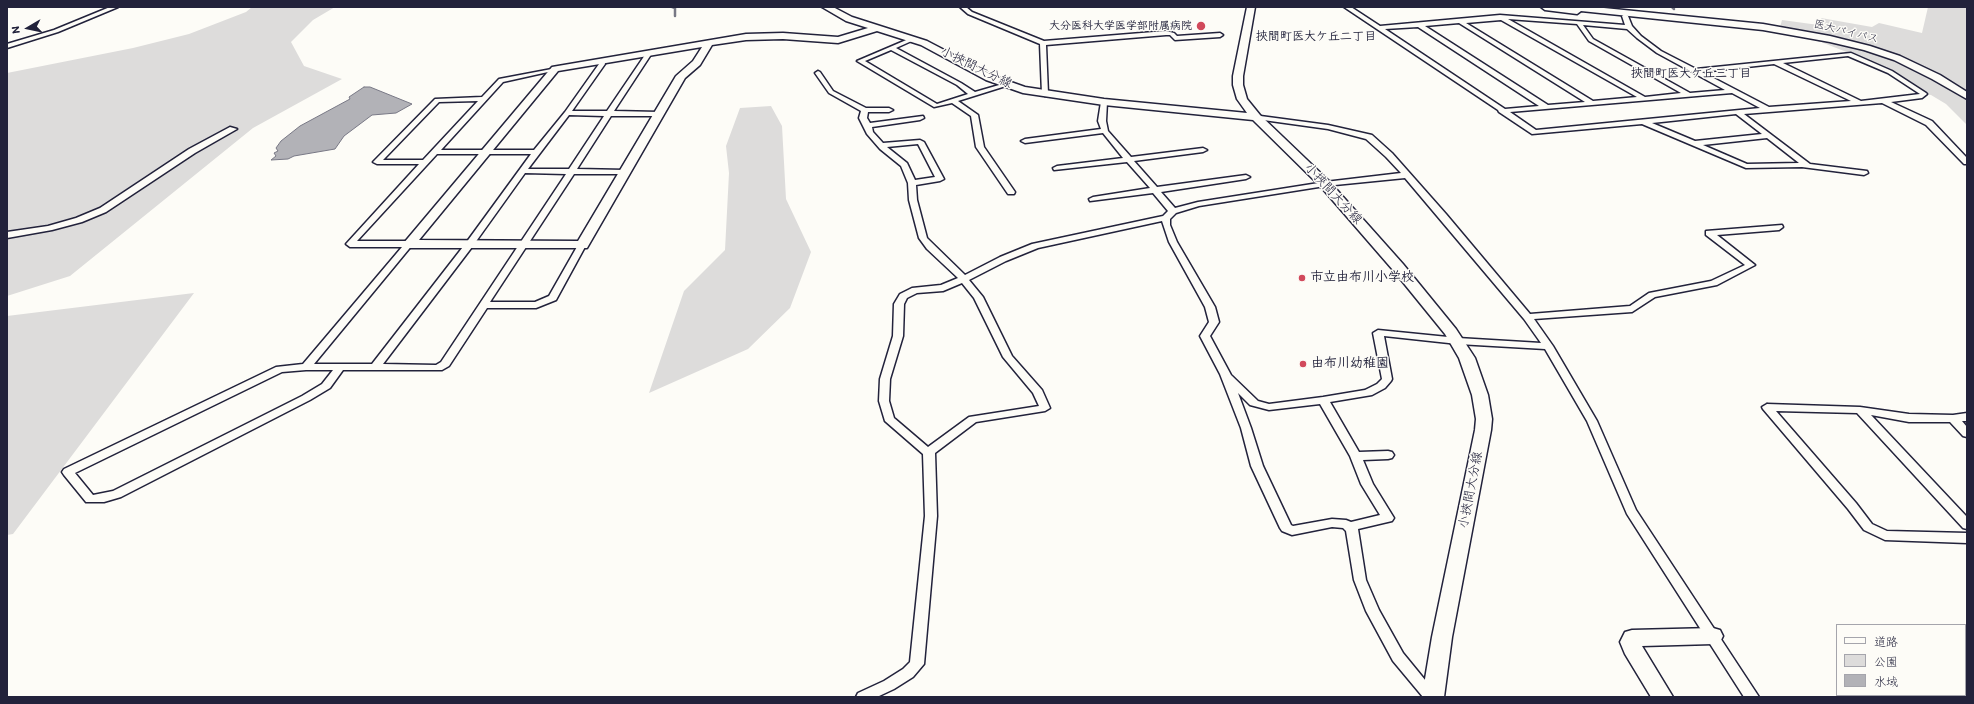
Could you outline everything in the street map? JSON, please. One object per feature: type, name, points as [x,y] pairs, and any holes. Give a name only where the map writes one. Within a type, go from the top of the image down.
[{"type":"main road","name":"小挾間大分線","points":[[826,7],[842,16],[913,39],[935,48],[1006,85],[1045,94],[1104,102],[1256,117],[1325,184],[1398,267],[1458,341],[1475,378],[1484,420],[1442,637],[1432,697]]},
{"type":"main road","points":[[1251,7],[1238,82],[1242,99],[1256,117]]},
{"type":"main road","name":"医大バイパス","points":[[1545,7],[1625,12]]},
{"type":"main road","name":"医大バイパス","points":[[1569,7],[1786,30],[1868,48],[1923,70],[1967,96]]},
{"type":"main road","points":[[409,244],[555,69],[709,43],[765,36],[838,40],[852,37],[877,28]]},
{"type":"main road","points":[[409,244],[582,245],[681,76],[697,63],[709,43]]},
{"type":"main road","points":[[1662,697],[1632,648],[1630,642],[1632,638],[1713,636]]},
{"type":"street","points":[[7,46],[56,31],[114,7]]},
{"type":"street","points":[[963,7],[970,13],[1043,43],[1166,33],[1172,34],[1175,38],[1220,36]]},
{"type":"street","points":[[1347,7],[1501,111],[1535,132],[1737,112],[1883,101],[1920,97],[1924,94],[1890,72],[1849,54],[1696,71]]},
{"type":"street","points":[[1625,12],[1629,27],[1639,38],[1659,52],[1769,110]]},
{"type":"street","points":[[1379,28],[1500,17],[1629,27]]},
{"type":"street","points":[[1500,17],[1643,98]]},
{"type":"street","points":[[1458,20],[1590,102]]},
{"type":"street","points":[[1578,22],[1591,40],[1687,94]]},
{"type":"street","points":[[1418,24],[1546,107]]},
{"type":"street","points":[[913,39],[860,61],[936,106],[1006,85]]},
{"type":"street","points":[[1043,43],[1045,94]]},
{"type":"street","points":[[891,48],[959,84],[974,94]]},
{"type":"street","points":[[339,369],[326,386],[306,398],[117,494],[104,498],[90,499],[68,472],[280,369],[438,368],[445,364],[649,53]]},
{"type":"street","points":[[375,368],[469,244],[536,152],[567,114],[602,64],[602,61]]},
{"type":"street","points":[[1775,62],[1858,102]]},
{"type":"street","points":[[409,244],[350,244],[501,80],[555,69]]},
{"type":"street","points":[[818,73],[831,92],[865,110],[889,110]]},
{"type":"street","points":[[1501,111],[1590,102],[1734,91]]},
{"type":"street","points":[[425,162],[377,162],[437,100],[483,99]]},
{"type":"street","points":[[953,101],[974,115],[980,147],[1011,192]]},
{"type":"street","points":[[1883,101],[1929,123],[1967,162]]},
{"type":"street","points":[[1104,102],[1102,122],[1105,131],[1154,189],[1169,214],[1166,224],[1173,242],[1210,307],[1214,322],[1205,336],[1225,374],[1246,428],[1257,466],[1286,528],[1292,531],[1332,523],[1346,524],[1352,529],[1360,580],[1373,611],[1398,657],[1432,697]]},
{"type":"street","points":[[865,110],[863,118],[868,125],[870,132],[881,145],[904,165],[912,183],[913,200],[923,238],[930,247],[964,279],[978,297],[1008,357],[1038,392],[1045,408],[973,419],[929,452]]},
{"type":"street","points":[[1737,112],[1807,165]]},
{"type":"street","points":[[567,114],[659,114]]},
{"type":"street","points":[[1256,117],[1328,127],[1369,137],[1375,140],[1407,176],[1527,317],[1548,346],[1592,421],[1630,511],[1752,697]]},
{"type":"street","points":[[868,125],[920,118]]},
{"type":"street","points":[[1644,122],[1746,166],[1807,165],[1864,173]]},
{"type":"street","points":[[7,236],[50,228],[79,220],[103,210],[192,151],[233,129]]},
{"type":"street","points":[[1025,141],[1105,131]]},
{"type":"street","points":[[1695,143],[1768,136]]},
{"type":"street","points":[[881,145],[920,142],[940,178],[912,183]]},
{"type":"street","points":[[1057,168],[1203,150]]},
{"type":"street","points":[[434,152],[536,152]]},
{"type":"street","points":[[522,171],[625,172]]},
{"type":"street","points":[[929,452],[923,449],[889,419],[884,401],[885,379],[898,336],[899,304],[903,296],[915,290],[943,288],[964,279],[1003,258],[1035,246],[1169,214],[1198,204],[1325,184],[1407,176]]},
{"type":"street","points":[[1093,199],[1154,189],[1246,177]]},
{"type":"street","points":[[1527,317],[1632,309],[1652,295],[1714,283],[1751,265],[1709,233],[1780,227]]},
{"type":"street","points":[[306,368],[409,244]]},
{"type":"street","points":[[483,305],[536,305],[553,298],[582,245]]},
{"type":"street","points":[[1225,374],[1254,403],[1269,406],[1368,393],[1381,386],[1387,379],[1378,333],[1458,341],[1548,346]]},
{"type":"street","points":[[1323,400],[1356,456],[1367,484],[1388,518],[1348,526]]},
{"type":"street","points":[[1967,417],[1953,419],[1909,418],[1860,410],[1767,407],[1852,506],[1868,527],[1885,535],[1967,538]]},
{"type":"street","points":[[1860,410],[1967,525]]},
{"type":"street","points":[[1953,419],[1967,433]]},
{"type":"street","points":[[863,697],[889,685],[908,673],[917,664],[931,516],[929,452]]},
{"type":"street","points":[[1356,456],[1388,456]]},
{"type":"green space","points":[[252,7],[335,7],[313,20],[291,42],[304,66],[342,79],[253,128],[70,276],[7,296],[7,73],[133,48],[189,34],[246,12]]},
{"type":"green space","points":[[1928,7],[1967,7],[1967,125],[1946,104],[1931,95],[1924,94],[1908,82],[1844,51],[1821,42],[1779,31],[1782,20],[1826,26],[1821,18],[1872,27],[1879,23],[1922,33]]},
{"type":"green space","points":[[771,106],[782,126],[786,199],[811,252],[790,308],[748,349],[649,393],[684,291],[725,250],[729,173],[726,146],[740,108]]},
{"type":"green space","points":[[194,293],[13,534],[7,535],[7,316]]},
{"type":"water","points":[[364,87],[370,87],[412,104],[396,113],[372,115],[344,136],[335,149],[294,156],[288,159],[271,160],[276,156],[274,153],[278,151],[276,148],[281,141],[300,126],[350,99],[349,97]]},
{"type":"waterway","points":[[672,7],[675,8],[675,16]]},
{"type":"place","name":"大分医科大学医学部附属病院","points":[[1201,26]]},
{"type":"place","name":"市立由布川小学校","points":[[1302,278]]},
{"type":"place","name":"由布川幼稚園","points":[[1303,364]]},
{"type":"district","name":"挾間町医大ケ丘二丁目","points":[[1316,37]]},
{"type":"district","name":"挾間町医大ケ丘三丁目","points":[[1691,74]]}]
